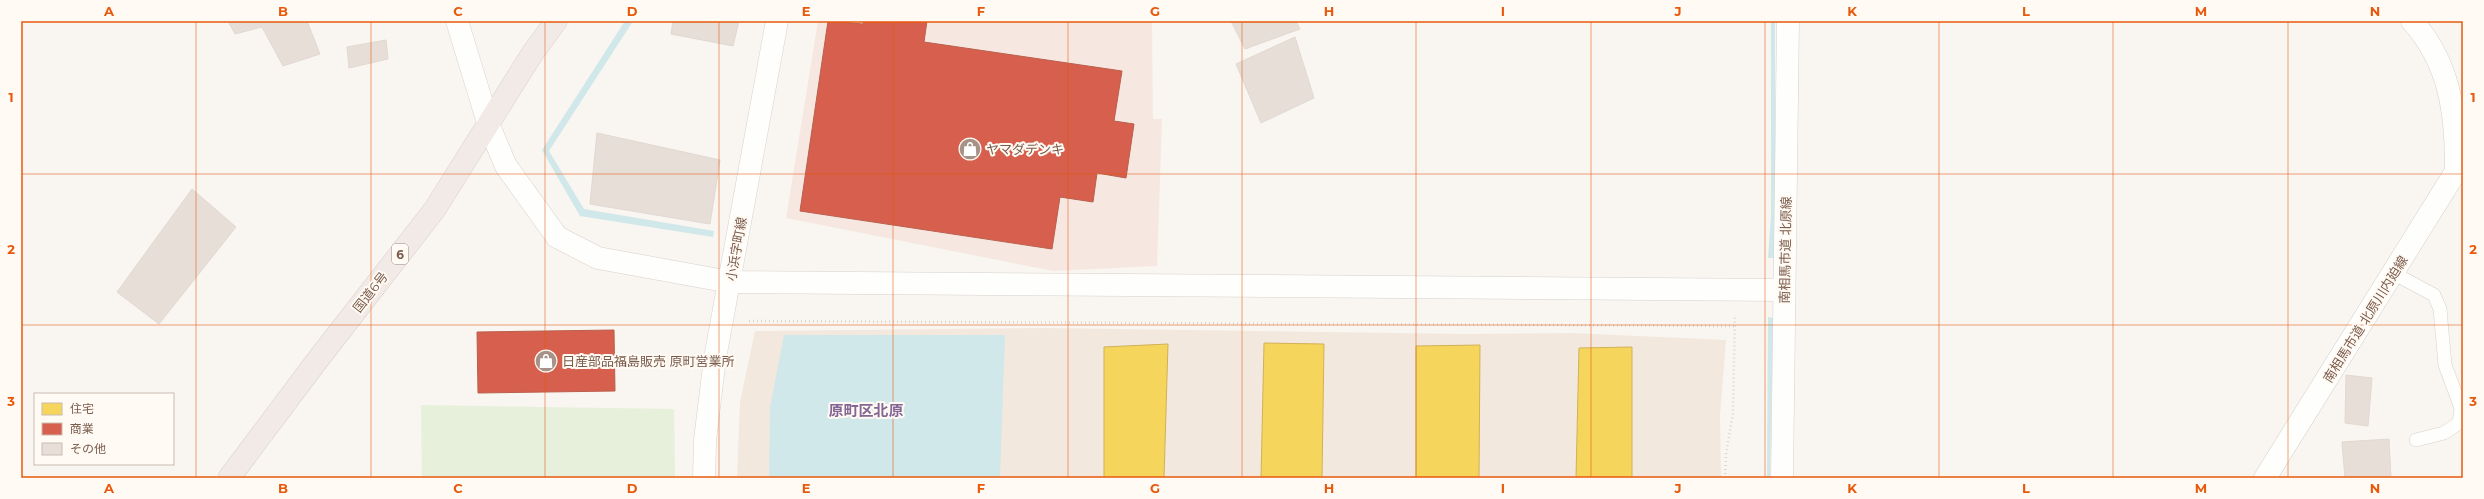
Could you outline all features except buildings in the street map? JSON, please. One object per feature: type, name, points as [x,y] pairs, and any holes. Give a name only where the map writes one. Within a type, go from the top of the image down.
[{"type":"highway","name":"国道6号","points":[[229,478],[316,362],[435,209],[489,126],[532,54],[556,21]]},
{"type":"street","points":[[457,21],[489,126],[506,166],[557,237],[598,258],[730,282],[1784,290]]},
{"type":"street","name":"小浜字町線","points":[[704,478],[705,440],[714,366],[777,21]]},
{"type":"street","name":"南相馬市道 北原線","points":[[1782,478],[1788,21]]},
{"type":"street","points":[[2412,21],[2437,55],[2445,75],[2460,164]]},
{"type":"street","name":"南相馬市道 北原川内廹線","points":[[2265,478],[2438,204],[2460,164]]},
{"type":"lane","points":[[2394,273],[2434,295],[2440,309],[2445,365],[2461,408],[2459,423],[2444,433],[2416,440]]},
{"type":"path","points":[[1725,478],[1726,454],[1733,413],[1736,290]]},
{"type":"path","points":[[750,321],[1734,326]]},
{"type":"shaded area","name":"ヤマダデンキ","points":[[818,21],[1152,21],[1153,119],[1162,119],[1157,266],[1053,271],[786,218]]},
{"type":"shaded area","points":[[1045,328],[1465,334],[1572,333],[1726,340],[1720,415],[1721,478],[737,478],[740,402],[755,331]]},
{"type":"green space","points":[[421,405],[674,409],[675,478],[422,478]]},
{"type":"water","points":[[625,21],[633,21],[549,151],[584,209],[714,231],[713,237],[580,216],[542,150]]},
{"type":"water","points":[[1771,21],[1775,21],[1775,258],[1768,258],[1771,216]]},
{"type":"water","points":[[1768,317],[1773,318],[1770,478],[1767,478]]},
{"type":"water","points":[[784,335],[1005,335],[1000,478],[769,478],[770,407]]},
{"type":"place","name":"ヤマダデンキ","points":[[970,149]]},
{"type":"place","name":"日産部品福島販売 原町営業所","points":[[546,361]]},
{"type":"district","name":"原町区北原","points":[[866,410]]}]
